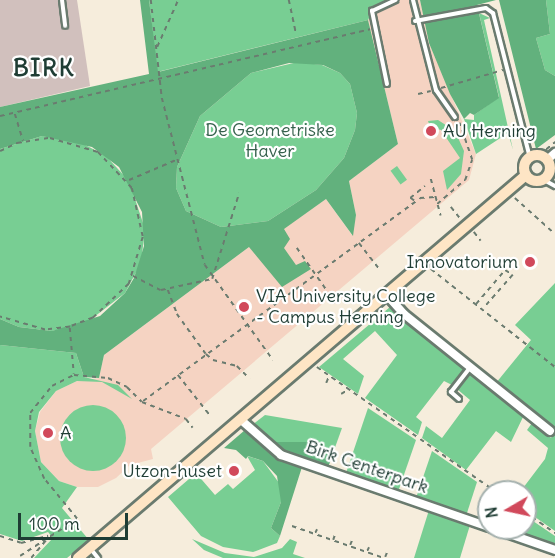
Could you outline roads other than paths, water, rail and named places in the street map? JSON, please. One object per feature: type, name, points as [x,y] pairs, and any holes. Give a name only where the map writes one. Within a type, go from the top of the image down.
[{"type":"street","points":[[543,157],[550,171],[544,180],[529,177],[525,166],[543,157]]},
{"type":"street","points":[[242,422],[314,365],[388,297],[429,267],[512,196],[529,177]]},
{"type":"street","points":[[78,558],[92,554],[160,492],[529,177]]},
{"type":"street","points":[[388,297],[471,368],[550,431]]},
{"type":"street","name":"Birk Centerpark","points":[[242,422],[281,455],[477,522]]},
{"type":"street","name":"Birk Centerpark","points":[[527,540],[555,550]]},
{"type":"lane","points":[[62,0],[65,27]]},
{"type":"lane","points":[[387,84],[374,28],[375,6],[396,0]]},
{"type":"lane","points":[[413,0],[416,21],[436,90],[455,117]]},
{"type":"lane","points":[[416,21],[486,8],[493,13],[506,69],[543,157]]},
{"type":"lane","points":[[544,180],[555,186]]},
{"type":"lane","points":[[459,399],[451,392],[471,368]]},
{"type":"place","name":"AU Herning","points":[[431,131]]},
{"type":"place","name":"Innovatorium","points":[[530,262]]},
{"type":"place","name":"VIA University College - Campus Herning","points":[[244,307]]},
{"type":"place","name":"A","points":[[48,433]]},
{"type":"place","name":"Utzon-huset","points":[[234,471]]},
{"type":"district","name":"BIRK","points":[[44,68]]},
{"type":"park label","name":"De Geometriske Haver","points":[[270,141]]}]
